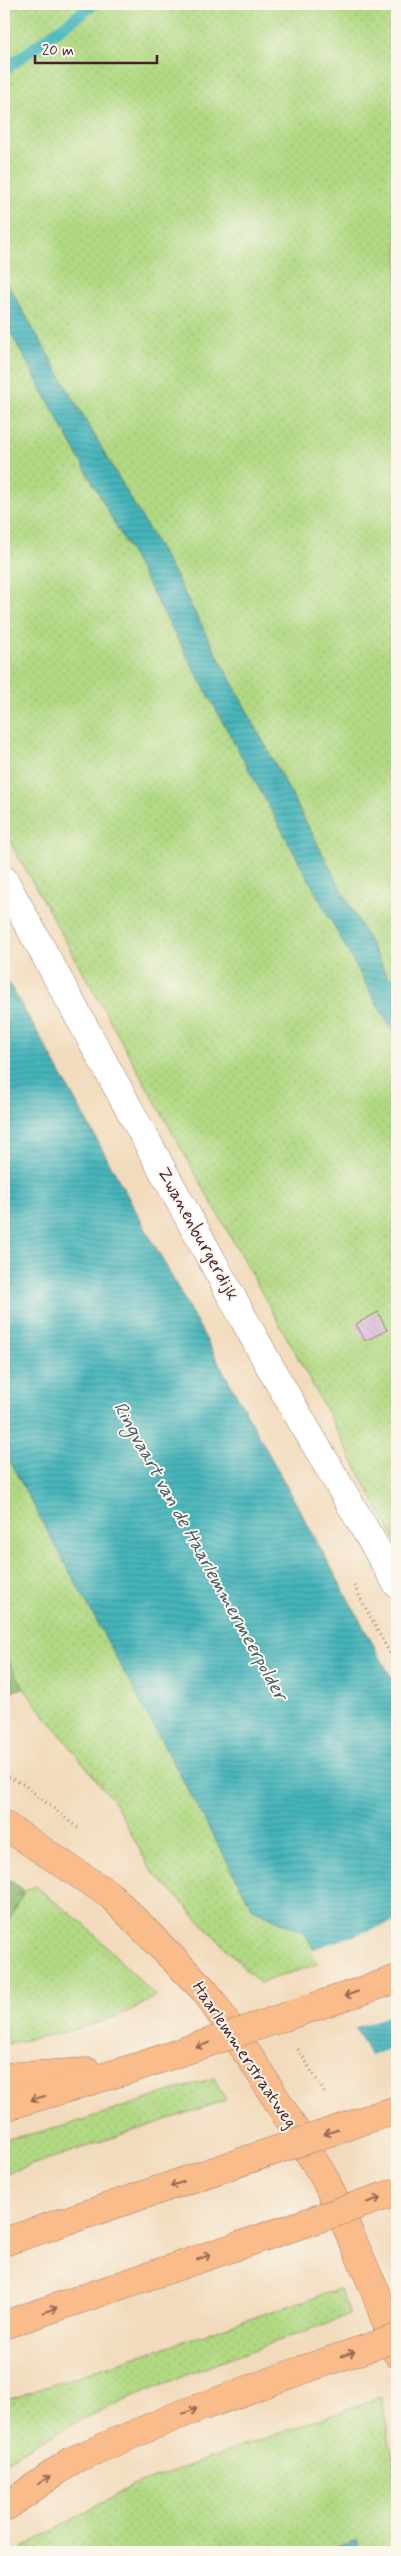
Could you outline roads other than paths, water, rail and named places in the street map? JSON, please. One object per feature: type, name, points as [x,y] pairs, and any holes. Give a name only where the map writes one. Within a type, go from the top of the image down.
[{"type":"main road","name":"Haarlemmerstraatweg","points":[[4,1826],[110,1894],[205,1991],[260,2071],[325,2179],[373,2286],[397,2354]]},
{"type":"main road","points":[[4,2107],[134,2068],[397,1979]]},
{"type":"main road","points":[[4,2077],[134,2068]]},
{"type":"main road","points":[[4,2242],[397,2110]]},
{"type":"main road","points":[[4,2325],[397,2192]]},
{"type":"main road","points":[[4,2508],[73,2460],[174,2417],[302,2370],[397,2338]]},
{"type":"street","name":"Zwanenburgerdijk","points":[[4,880],[274,1374],[397,1584]]},
{"type":"water","points":[[4,278],[177,579],[397,994],[397,1038],[375,1001],[4,320]]},
{"type":"water","name":"Ringvaart van de Haarlemmermeerpolder","points":[[4,975],[51,1056],[397,1688],[397,2105],[305,1933],[253,1909],[4,1451]]},
{"type":"water","points":[[358,2540],[358,2547],[342,2552],[321,2552]]},
{"type":"waterway","points":[[4,70],[94,4]]},
{"type":"waterway","points":[[379,991],[397,980]]}]
